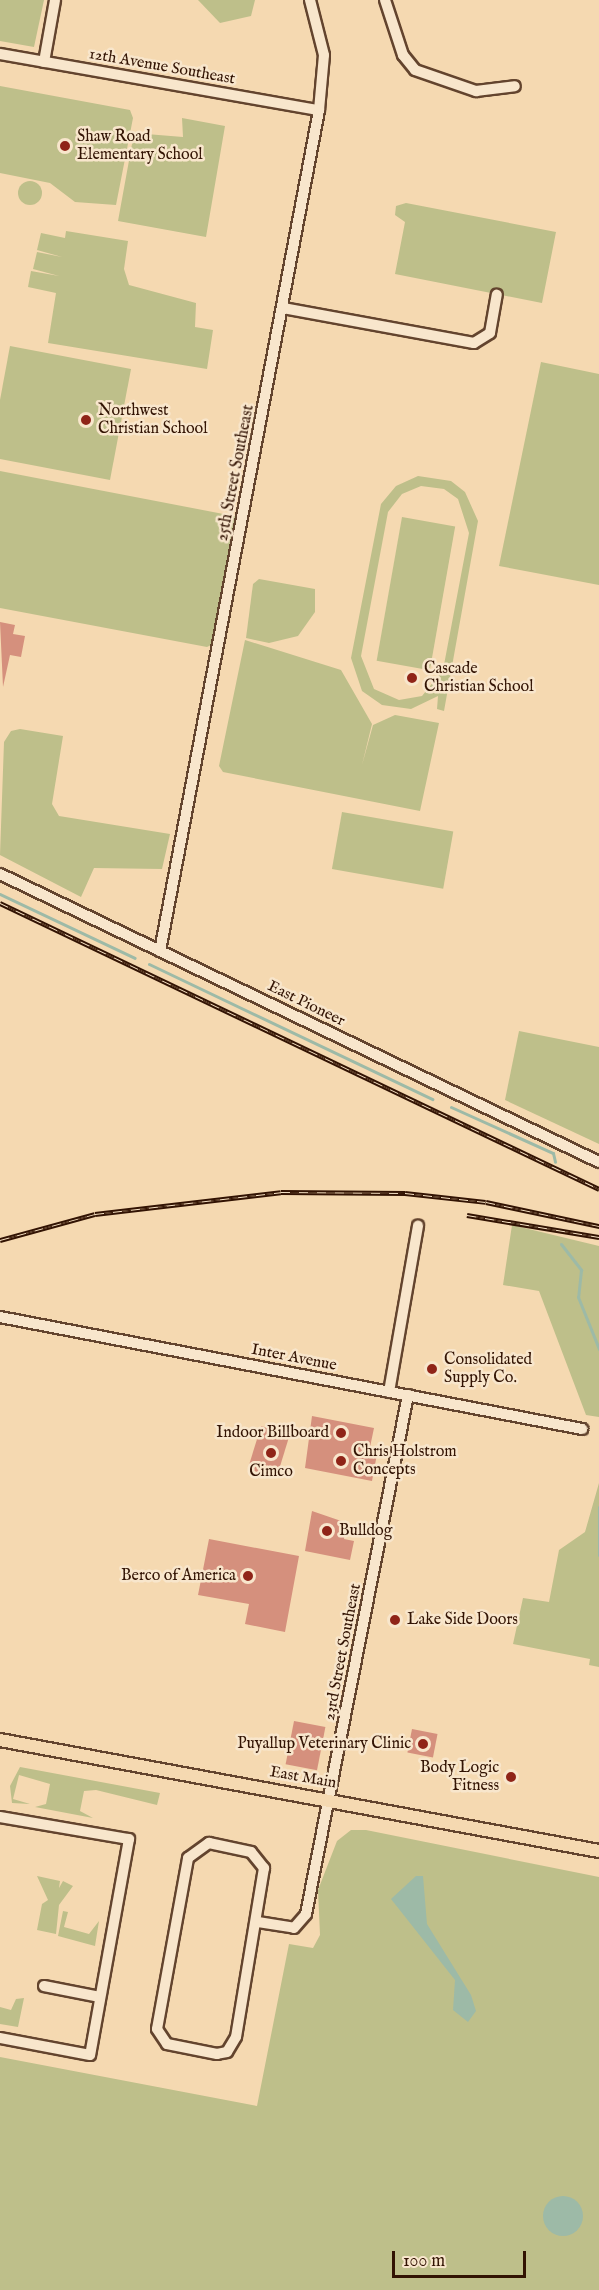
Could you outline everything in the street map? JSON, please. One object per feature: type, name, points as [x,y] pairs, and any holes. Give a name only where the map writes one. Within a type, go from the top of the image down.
[{"type":"main road","name":"East Main","points":[[0,1740],[330,1799],[599,1851]]},
{"type":"street","points":[[44,62],[56,0]]},
{"type":"street","name":"25th Street Southeast","points":[[160,951],[319,110],[323,48],[310,0]]},
{"type":"street","points":[[385,0],[403,55],[415,70],[476,91],[515,86]]},
{"type":"street","name":"12th Avenue Southeast","points":[[0,54],[319,110]]},
{"type":"street","points":[[282,308],[474,344],[490,333],[497,295]]},
{"type":"street","name":"East Pioneer","points":[[0,874],[599,1162]]},
{"type":"street","points":[[389,1392],[418,1226]]},
{"type":"street","name":"Inter Avenue","points":[[0,1317],[582,1429]]},
{"type":"street","name":"23rd Street Southeast","points":[[258,1922],[294,1928],[306,1914],[408,1395]]},
{"type":"street","points":[[0,1817],[129,1839],[90,2055],[0,2038]]},
{"type":"street","points":[[209,1843],[260,1858],[264,1872],[258,1922],[236,2037],[227,2052],[212,2054],[163,2042],[157,2024],[188,1857],[195,1849],[209,1843]]},
{"type":"street","points":[[44,1986],[100,1997]]},
{"type":"green space","points":[[0,0],[44,0],[34,47],[0,41]]},
{"type":"green space","points":[[198,0],[255,0],[251,16],[220,23]]},
{"type":"green space","points":[[0,86],[130,110],[133,118],[116,205],[75,202],[50,183],[0,173]]},
{"type":"green space","points":[[182,118],[225,126],[206,237],[118,221],[134,133],[183,137]]},
{"type":"green space","points":[[30,181],[39,184],[42,193],[39,202],[30,205],[21,202],[18,193],[21,184]]},
{"type":"green space","points":[[406,203],[556,232],[542,303],[395,274],[405,222],[395,215],[396,206]]},
{"type":"green space","points":[[66,231],[128,241],[124,269],[129,285],[196,303],[195,327],[213,330],[207,369],[48,343],[56,293],[28,287],[31,271],[59,276],[33,269],[37,252],[62,257],[37,250],[41,233],[65,238]]},
{"type":"green space","points":[[10,346],[131,369],[110,480],[0,459],[0,400]]},
{"type":"green space","points":[[541,362],[599,374],[599,585],[499,566]]},
{"type":"green space","points":[[0,471],[239,517],[215,643],[207,647],[0,608]]},
{"type":"green space","points":[[418,476],[451,481],[465,492],[478,521],[444,711],[437,709],[438,696],[411,709],[382,705],[362,691],[351,658],[381,504],[396,486]],"holes":[[[421,486],[444,489],[458,499],[469,533],[443,670],[422,696],[399,700],[374,689],[361,656],[388,512],[402,494]]]},
{"type":"green space","points":[[402,517],[455,526],[430,670],[377,661]]},
{"type":"green space","points":[[259,579],[315,589],[315,612],[298,636],[269,643],[246,638],[253,584]]},
{"type":"green space","points":[[245,640],[341,670],[372,724],[362,765],[373,725],[395,715],[439,723],[420,811],[223,772],[219,766]]},
{"type":"green space","points":[[20,729],[63,736],[52,804],[59,816],[170,834],[162,869],[94,868],[81,897],[0,855],[4,742],[11,731]]},
{"type":"green space","points":[[342,812],[453,832],[443,889],[332,869]]},
{"type":"green space","points":[[519,1031],[599,1047],[599,1144],[505,1100]]},
{"type":"green space","points":[[512,1225],[599,1246],[599,1417],[586,1415],[539,1291],[503,1285]]},
{"type":"green space","points":[[599,1483],[599,1667],[589,1665],[590,1659],[513,1644],[523,1598],[549,1602],[559,1550],[585,1532]]},
{"type":"green space","points":[[20,1767],[160,1793],[157,1805],[96,1790],[84,1791],[80,1811],[93,1818],[35,1807],[46,1804],[50,1784],[19,1775],[13,1799],[30,1804],[12,1803],[10,1786]]},
{"type":"green space","points":[[351,1830],[366,1830],[599,1877],[599,2290],[0,2290],[0,2057],[257,2106],[289,1944],[313,1948],[320,1935],[318,1890],[337,1841]]},
{"type":"green space","points":[[37,1876],[60,1881],[59,1888],[63,1881],[73,1886],[59,1905],[56,1934],[37,1930],[42,1904],[48,1900]]},
{"type":"green space","points":[[63,1911],[68,1912],[64,1927],[89,1934],[99,1921],[95,1946],[58,1936]]},
{"type":"green space","points":[[24,1998],[18,2027],[0,2024],[0,2007],[11,2010],[16,1999]]},
{"type":"shaded area","points":[[416,1876],[423,1876],[427,1924],[471,1995],[476,2011],[468,2022],[453,2010],[455,1980],[391,1899]]},
{"type":"shaded area","points":[[563,2196],[571,2197],[577,2202],[582,2208],[582,2224],[577,2230],[571,2235],[563,2236],[555,2235],[549,2230],[544,2224],[543,2216],[544,2208],[549,2202],[555,2197]]},
{"type":"building","points":[[0,622],[15,625],[13,634],[25,636],[21,657],[10,655],[3,687]]},
{"type":"building","points":[[312,1416],[374,1428],[369,1452],[377,1454],[372,1481],[305,1468]]},
{"type":"building","name":"Cimco","points":[[261,1426],[290,1435],[277,1478],[248,1469]]},
{"type":"building","name":"Bulldog","points":[[312,1511],[347,1523],[344,1539],[354,1541],[350,1560],[305,1551]]},
{"type":"building","name":"Berco of America","points":[[209,1539],[299,1556],[285,1632],[245,1624],[249,1604],[198,1595]]},
{"type":"building","points":[[294,1721],[325,1727],[317,1770],[286,1764]]},
{"type":"building","name":"Puyallup Veterinary Clinic","points":[[412,1729],[438,1734],[433,1758],[407,1753]]},
{"type":"waterway","points":[[0,894],[135,958]]},
{"type":"waterway","points":[[149,964],[432,1099]]},
{"type":"waterway","points":[[451,1107],[553,1153],[555,1162]]},
{"type":"waterway","points":[[561,1244],[581,1270],[578,1297],[599,1349]]},
{"type":"waterway","points":[[599,1507],[599,1555]]},
{"type":"railway","points":[[0,903],[599,1189]]},
{"type":"railway","points":[[0,1240],[95,1214],[281,1192],[405,1193],[486,1202],[599,1226]]},
{"type":"railway","points":[[467,1215],[599,1237]]},
{"type":"place","name":"Shaw Road Elementary School","points":[[65,146]]},
{"type":"place","name":"Northwest Christian School","points":[[86,420]]},
{"type":"place","name":"Cascade Christian School","points":[[412,678]]},
{"type":"place","name":"Consolidated Supply Co.","points":[[432,1369]]},
{"type":"place","name":"Indoor Billboard","points":[[341,1433]]},
{"type":"place","name":"Cimco","points":[[271,1453]]},
{"type":"place","name":"Chris Holstrom Concepts","points":[[341,1461]]},
{"type":"place","name":"Bulldog","points":[[327,1531]]},
{"type":"place","name":"Berco of America","points":[[248,1576]]},
{"type":"place","name":"Lake Side Doors","points":[[395,1620]]},
{"type":"place","name":"Puyallup Veterinary Clinic","points":[[423,1744]]},
{"type":"place","name":"Body Logic Fitness","points":[[511,1777]]}]
